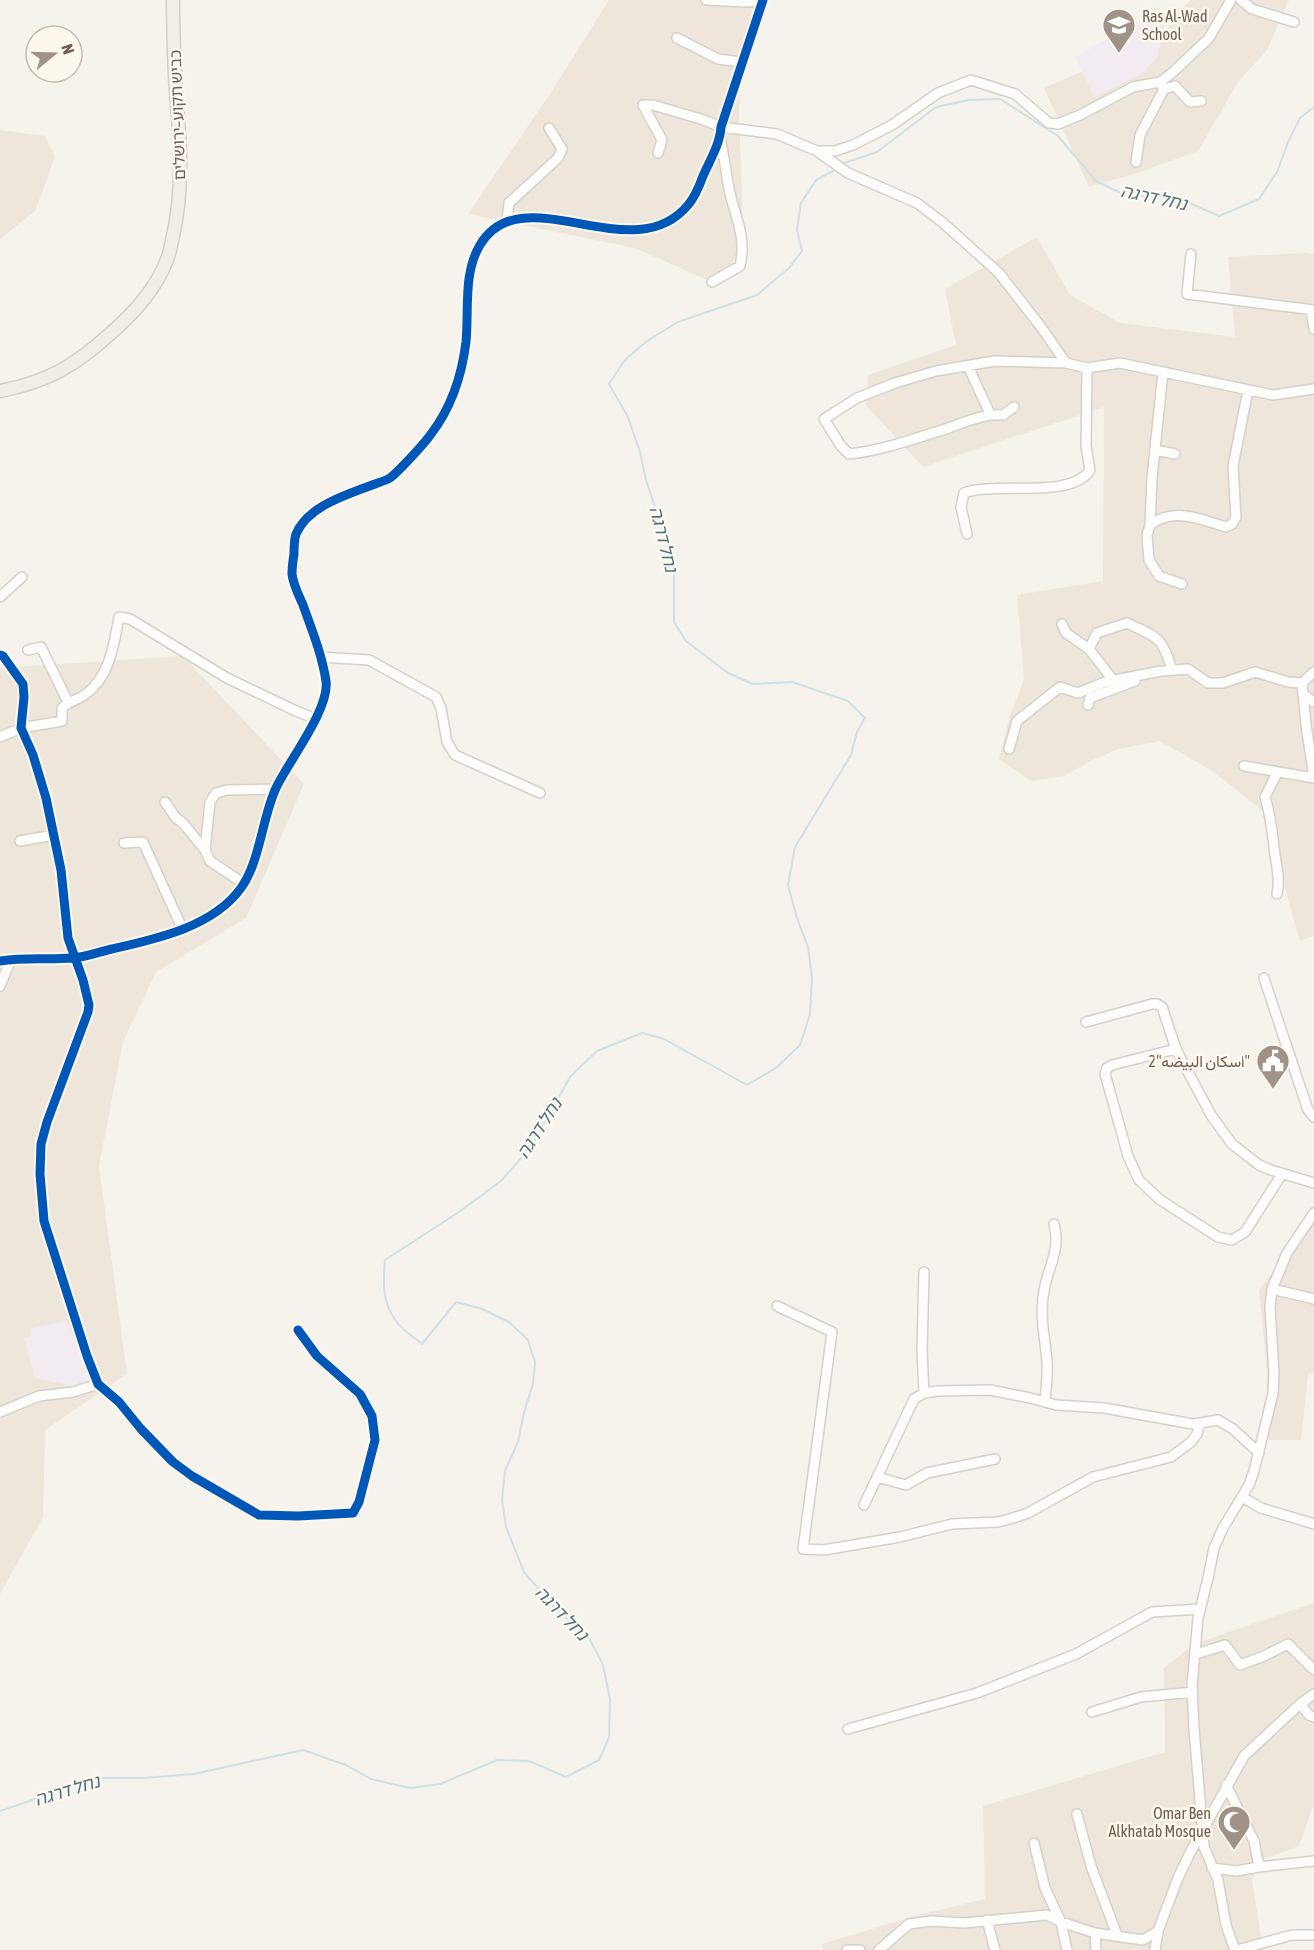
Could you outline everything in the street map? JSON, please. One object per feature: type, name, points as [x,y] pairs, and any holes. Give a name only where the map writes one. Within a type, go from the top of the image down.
[{"type":"main road","name":"כביש תקוע–ירושלים","points":[[0,391],[28,386],[63,370],[92,350],[126,320],[148,294],[166,262],[177,217],[180,181],[173,0]]},
{"type":"street","points":[[0,961],[75,958],[183,930],[226,904],[243,883],[250,870],[276,789],[316,719],[327,686],[321,657],[292,577],[296,535],[312,512],[391,477],[431,435],[457,384],[466,343],[469,279],[473,257],[482,241],[493,230],[507,222],[525,217],[546,218],[627,231],[660,225],[686,208],[696,193],[720,138],[741,62],[763,1],[706,0]]},
{"type":"street","points":[[1136,162],[1140,135],[1162,86],[1209,38],[1231,0]]},
{"type":"street","points":[[1241,0],[1252,9],[1294,22]]},
{"type":"street","points":[[677,38],[718,59],[741,62]]},
{"type":"street","points":[[817,151],[835,151],[853,145],[892,125],[938,93],[971,80],[1015,94],[1049,123],[1058,124],[1133,87],[1175,86],[1190,102],[1201,101]]},
{"type":"street","points":[[658,153],[662,140],[643,105],[652,105],[722,127],[777,134],[817,151],[848,173],[917,202],[999,273],[1066,363]]},
{"type":"street","points":[[507,222],[509,203],[558,158],[562,149],[549,128]]},
{"type":"street","points":[[711,282],[740,266],[744,251],[720,138]]},
{"type":"street","points":[[1191,254],[1187,294],[1312,310],[1314,329]]},
{"type":"street","points":[[1014,407],[1004,416],[990,414],[935,433],[849,454],[841,446],[824,419],[857,398],[896,383],[936,371],[995,361],[1066,363],[1087,368],[1120,363],[1273,395],[1314,389]]},
{"type":"street","points":[[968,366],[990,414]]},
{"type":"street","points":[[967,534],[961,507],[964,493],[973,489],[1030,489],[1078,482],[1085,477],[1090,470],[1086,446],[1087,368]]},
{"type":"street","points":[[1163,372],[1150,525],[1147,535],[1149,560],[1159,576],[1182,585]]},
{"type":"street","points":[[1150,525],[1159,519],[1187,515],[1226,527],[1232,524],[1236,517],[1233,466],[1248,390]]},
{"type":"street","points":[[1155,450],[1174,454]]},
{"type":"street","points":[[0,597],[22,577]]},
{"type":"street","points":[[0,737],[21,728],[62,721],[62,708],[68,702],[83,697],[98,685],[114,651],[118,617],[130,620],[227,678],[316,719]]},
{"type":"street","points":[[1089,649],[1097,633],[1126,623],[1153,634],[1161,642],[1166,649],[1172,670]]},
{"type":"street","points":[[1062,624],[1066,633],[1089,649],[1113,680]]},
{"type":"street","points":[[28,650],[41,647],[68,702]]},
{"type":"street","points":[[0,655],[22,684],[24,697],[21,728],[33,755],[46,798],[61,870],[68,938],[89,1005],[47,1122],[41,1144],[40,1174],[44,1221],[98,1384],[119,1402],[141,1430],[173,1462],[192,1476],[259,1515],[298,1516],[353,1512],[358,1502],[375,1440],[372,1416],[360,1394],[317,1356],[298,1330]]},
{"type":"street","points":[[321,657],[369,660],[436,697],[441,708],[447,742],[455,755],[540,793]]},
{"type":"street","points":[[1009,749],[1017,721],[1060,687],[1078,693],[1113,680],[1161,671],[1188,669],[1208,683],[1223,683],[1255,672],[1288,682],[1302,683],[1314,672]]},
{"type":"street","points":[[1088,705],[1090,698],[1096,695],[1130,682],[1154,678],[1161,671]]},
{"type":"street","points":[[1244,766],[1314,778],[1302,683]]},
{"type":"street","points":[[1304,694],[1314,702]]},
{"type":"street","points":[[1277,773],[1265,797],[1272,818],[1279,882],[1277,894]]},
{"type":"street","points":[[205,850],[210,802],[216,793],[227,790],[276,789]]},
{"type":"street","points":[[165,802],[205,850],[210,861],[243,883]]},
{"type":"street","points":[[20,841],[54,835]]},
{"type":"street","points":[[124,843],[143,842],[183,930]]},
{"type":"street","points":[[0,986],[11,959]]},
{"type":"street","points":[[1264,978],[1308,1110],[1314,1117]]},
{"type":"street","points":[[1086,1022],[1157,1004],[1162,1007],[1176,1048],[1211,1115],[1232,1144],[1260,1165],[1314,1184]]},
{"type":"street","points":[[1176,1048],[1107,1068],[1106,1074],[1128,1156],[1139,1180],[1159,1199],[1218,1237],[1232,1240],[1245,1232],[1282,1174]]},
{"type":"street","points":[[1314,1213],[1287,1253],[1272,1289],[1270,1307],[1274,1354],[1273,1393],[1254,1471],[1214,1548],[1198,1618],[1193,1692],[1204,1847],[1218,1880],[1226,1925],[1236,1950],[1292,1935],[1314,1935]]},
{"type":"street","points":[[1045,1402],[1047,1363],[1042,1331],[1042,1303],[1057,1242],[1054,1224]]},
{"type":"street","points":[[924,1272],[922,1351],[924,1393]]},
{"type":"street","points":[[1272,1289],[1314,1299]]},
{"type":"street","points":[[777,1306],[832,1332],[803,1549],[824,1550],[900,1537],[952,1524],[998,1522],[1013,1518],[1028,1513],[1093,1477],[1171,1457],[1191,1442],[1200,1424]]},
{"type":"street","points":[[0,1412],[39,1396],[73,1392],[98,1384]]},
{"type":"street","points":[[864,1505],[914,1399],[924,1393],[990,1390],[1066,1406],[1104,1408],[1187,1424],[1200,1424],[1211,1420],[1226,1423],[1259,1453]]},
{"type":"street","points":[[877,1477],[906,1485],[927,1473],[995,1459]]},
{"type":"street","points":[[1242,1497],[1260,1508],[1314,1524]]},
{"type":"street","points":[[848,1729],[977,1693],[1076,1654],[1152,1612],[1200,1609]]},
{"type":"street","points":[[1196,1654],[1225,1645],[1240,1665],[1288,1644],[1314,1670]]},
{"type":"street","points":[[1092,1712],[1141,1697],[1193,1692]]},
{"type":"street","points":[[1155,1950],[1158,1931],[1178,1878],[1226,1785],[1244,1756],[1314,1694]]},
{"type":"street","points":[[1300,1704],[1309,1715],[1314,1717]]},
{"type":"street","points":[[1226,1785],[1254,1841],[1259,1867]]},
{"type":"street","points":[[1077,1814],[1091,1866],[1117,1935]]},
{"type":"street","points":[[1034,1843],[1045,1888],[1061,1922],[1067,1950]]},
{"type":"street","points":[[1212,1868],[1236,1871],[1314,1861]]},
{"type":"street","points":[[879,1950],[909,1924],[931,1921],[964,1923],[1047,1915],[1095,1934],[1143,1940],[1158,1931]]},
{"type":"street","points":[[987,1920],[995,1950]]},
{"type":"street","points":[[1095,1934],[1096,1950]]},
{"type":"street","points":[[847,1950],[860,1950]]},
{"type":"shaded area","points":[[609,0],[757,0],[741,62],[739,114],[744,251],[712,282],[635,248],[468,214],[550,94]]},
{"type":"shaded area","points":[[1190,0],[1289,0],[1267,50],[1238,82],[1198,151],[1089,187],[1044,88],[1161,37]]},
{"type":"shaded area","name":"Ras Al-Wad School","points":[[1154,13],[1164,25],[1159,51],[1154,62],[1139,75],[1094,97],[1075,57]]},
{"type":"shaded area","points":[[0,130],[45,136],[55,157],[35,211],[0,239]]},
{"type":"shaded area","points":[[1037,237],[1070,295],[1120,323],[1235,337],[1228,257],[1314,254],[1314,936],[1300,941],[1263,811],[1211,770],[1160,741],[1118,749],[1063,776],[1031,781],[999,759],[1009,719],[1024,679],[1017,595],[1103,581],[1104,407],[923,467],[866,405],[868,375],[956,345],[945,289]]},
{"type":"shaded area","points":[[183,656],[304,784],[246,918],[156,972],[123,1042],[99,1166],[127,1374],[45,1430],[43,1517],[0,1594],[0,668]]},
{"type":"shaded area","points":[[1314,1219],[1314,1373],[1308,1374],[1301,1440],[1266,1440],[1267,1371],[1259,1290]]},
{"type":"shaded area","points":[[67,1321],[92,1381],[71,1386],[35,1378],[24,1338],[32,1336],[30,1329]]},
{"type":"shaded area","points":[[1314,1603],[1314,1804],[1299,1846],[1261,1860],[1252,1880],[1263,1950],[823,1950],[822,1944],[918,1915],[985,1899],[983,1806],[1165,1752],[1164,1668],[1194,1644]]},
{"type":"waterway","name":"נחל דרגה","points":[[841,164],[877,152],[936,107],[969,100],[1000,99],[1058,136],[1096,181],[1125,195],[1161,197],[1187,202],[1219,216],[1259,199],[1277,172],[1300,118],[1314,107]]},
{"type":"waterway","name":"נחל דרגה","points":[[0,1811],[96,1778],[143,1778],[194,1774],[303,1750],[346,1765],[371,1779],[410,1788],[440,1784],[497,1760],[529,1761],[566,1777],[599,1760],[609,1737],[610,1699],[603,1665],[589,1638],[555,1608],[524,1572],[506,1527],[502,1500],[505,1471],[518,1442],[533,1384],[535,1362],[528,1340],[509,1322],[482,1309],[456,1302],[422,1344],[391,1314],[384,1284],[385,1260],[459,1212],[501,1181],[531,1147],[570,1077],[597,1051],[642,1033],[664,1039],[747,1085],[776,1068],[800,1045],[810,1014],[812,978],[808,947],[788,885],[795,847],[851,755],[857,732],[865,718],[848,701],[792,682],[753,684],[728,673],[686,641],[674,622],[674,564],[628,417],[609,384],[625,360],[647,341],[678,322],[757,295],[789,268],[802,251],[797,230],[801,203],[816,180],[833,171]]},
{"type":"cycle path","points":[[0,961],[78,957],[165,936],[215,913],[241,888],[253,866],[276,788],[315,720],[325,693],[326,681],[319,652],[292,574],[296,534],[309,516],[318,509],[390,478],[418,450],[438,424],[450,402],[462,366],[466,342],[471,267],[480,245],[499,226],[522,218],[550,219],[638,230],[665,223],[688,205],[697,192],[717,146],[721,127],[763,0]]},
{"type":"cycle path","points":[[0,655],[23,684],[21,728],[33,755],[46,798],[61,870],[68,938],[89,1005],[47,1122],[41,1144],[40,1174],[44,1221],[98,1384],[119,1402],[173,1462],[192,1476],[259,1515],[298,1516],[353,1513],[359,1502],[375,1440],[372,1416],[360,1394],[317,1356],[298,1330]]},
{"type":"place","name":"Ras Al-Wad School","points":[[1119,54]]},
{"type":"place","name":"اسكان البيضه\"2\"","points":[[1273,1090]]},
{"type":"place","name":"Omar Ben Alkhatab Mosque","points":[[1234,1851]]}]
